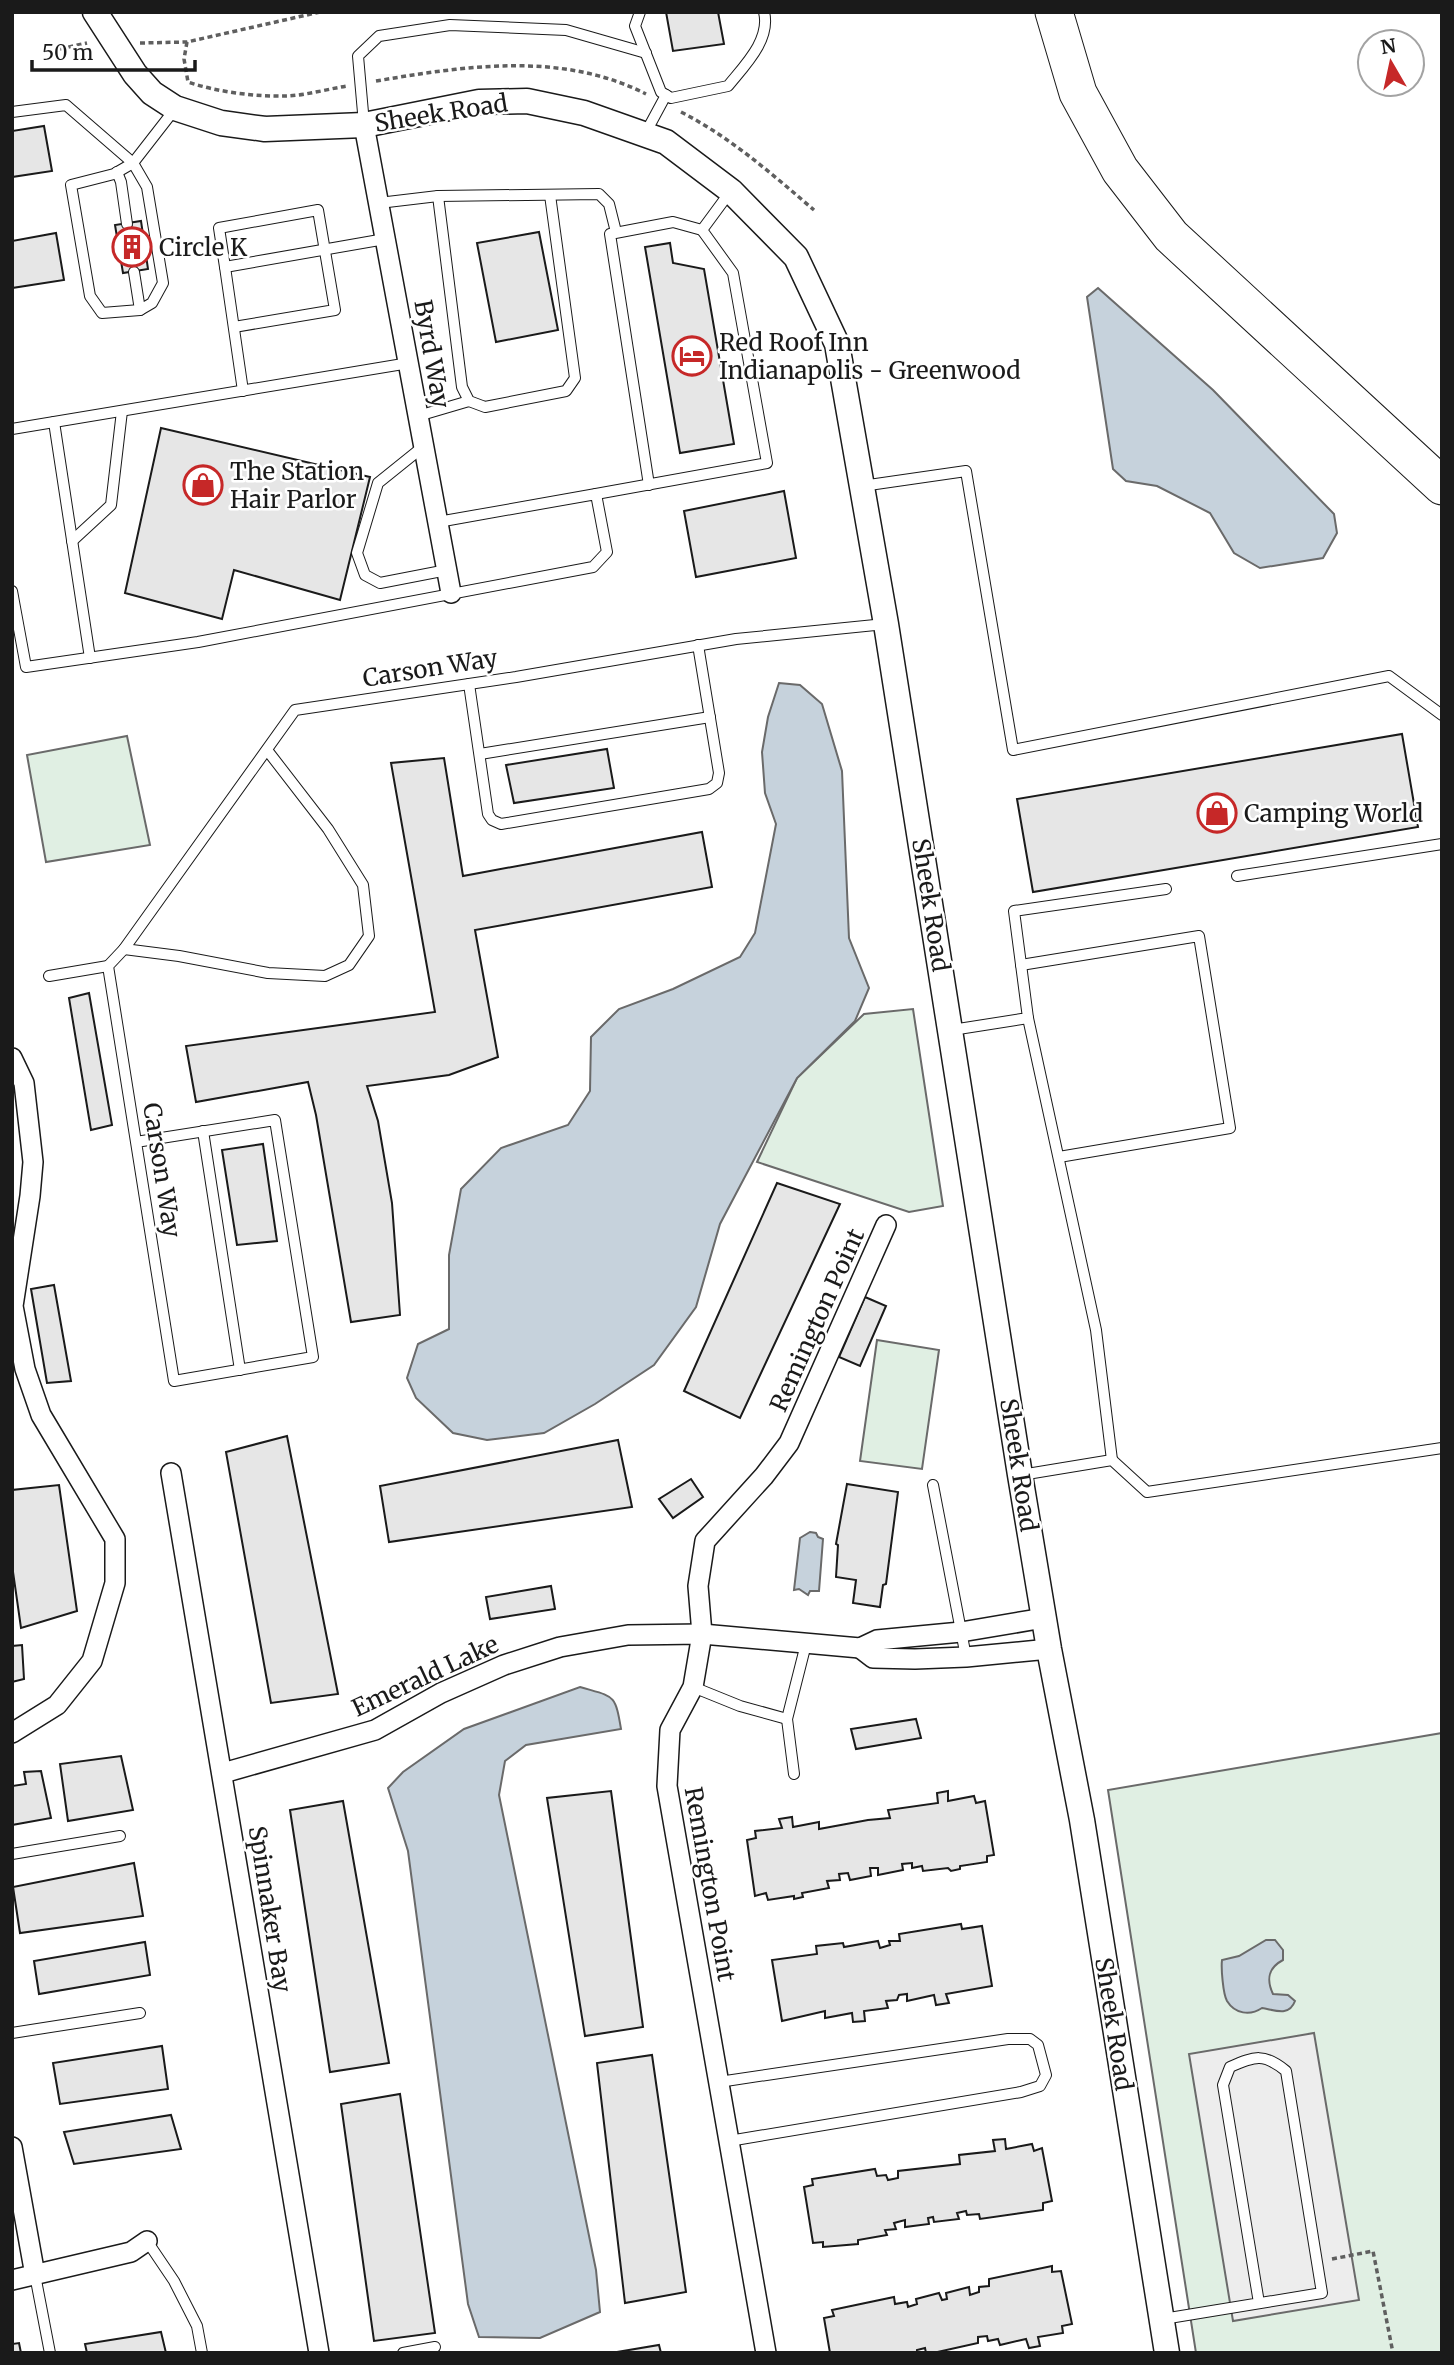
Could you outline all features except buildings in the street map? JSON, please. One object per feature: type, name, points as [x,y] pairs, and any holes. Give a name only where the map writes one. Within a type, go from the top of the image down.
[{"type":"highway","points":[[1054,12],[1078,93],[1120,170],[1171,236],[1442,486]]},
{"type":"street","name":"Sheek Road","points":[[95,12],[135,74],[152,93],[175,108],[221,123],[265,129],[364,125],[479,102],[527,101],[584,113],[666,142],[731,191],[796,257],[837,344],[886,624],[1020,1475],[1084,1834],[1167,2353]]},
{"type":"street","name":"Byrd Way","points":[[364,125],[451,593]]},
{"type":"street","points":[[12,1058],[24,1083],[33,1162],[13,1306],[19,1370],[41,1415],[115,1539],[115,1583],[92,1661],[57,1705],[12,1733]]},
{"type":"street","name":"Remington Point","points":[[766,2353],[667,1786],[670,1730],[693,1687],[702,1634],[698,1586],[705,1541],[764,1476],[789,1443],[887,1225]]},
{"type":"street","name":"Spinnaker Bay","points":[[171,1473],[319,2353]]},
{"type":"street","name":"Emerald Lake","points":[[223,1773],[375,1730],[441,1693],[504,1665],[560,1647],[628,1635],[702,1634],[860,1648],[877,1640],[961,1632],[1044,1618]]},
{"type":"street","name":"Emerald Lake","points":[[860,1648],[873,1658],[915,1659],[1049,1649]]},
{"type":"street","points":[[12,2147],[35,2275]]},
{"type":"street","points":[[12,2280],[131,2252],[147,2241]]},
{"type":"lane","points":[[640,12],[635,26],[661,92],[671,98],[728,86],[750,60],[762,40],[766,18],[764,12]]},
{"type":"lane","points":[[364,125],[358,56],[379,36],[450,26],[566,30],[646,53]]},
{"type":"lane","points":[[645,135],[666,95]]},
{"type":"lane","points":[[12,113],[66,105],[133,163],[147,187],[163,283],[152,303],[140,310],[102,313],[90,296],[71,186],[117,172],[133,163],[175,108]]},
{"type":"lane","points":[[117,172],[127,224]]},
{"type":"lane","points":[[702,230],[731,191]]},
{"type":"lane","points":[[379,203],[438,196],[599,194],[609,204],[616,232]]},
{"type":"lane","points":[[418,416],[469,401],[485,407],[566,390],[575,379],[550,195]]},
{"type":"lane","points":[[438,196],[462,387],[469,401]]},
{"type":"lane","points":[[234,327],[335,310],[318,210],[219,228],[243,391]]},
{"type":"lane","points":[[438,522],[649,485],[767,463],[733,272],[702,230],[673,222],[610,234],[649,485]]},
{"type":"lane","points":[[225,267],[386,239]]},
{"type":"lane","points":[[134,272],[140,310]]},
{"type":"lane","points":[[12,429],[409,363]]},
{"type":"lane","points":[[72,541],[111,505],[122,411]]},
{"type":"lane","points":[[54,422],[90,657]]},
{"type":"lane","points":[[424,446],[378,483],[358,553],[365,575],[380,583],[447,570]]},
{"type":"lane","points":[[862,486],[966,471],[1013,750],[1389,677],[1442,715]]},
{"type":"lane","points":[[12,591],[26,667],[198,642],[593,567],[607,552],[596,494]]},
{"type":"lane","name":"Carson Way","points":[[240,1370],[174,1381],[108,966],[124,949],[295,710],[698,645],[886,624]]},
{"type":"lane","points":[[469,684],[488,814],[492,820],[501,824],[709,789],[717,783],[719,773],[698,645]]},
{"type":"lane","points":[[480,754],[710,717]]},
{"type":"lane","points":[[124,949],[179,956],[268,973],[325,976],[349,965],[369,936],[363,885],[328,830],[267,750]]},
{"type":"lane","points":[[1237,876],[1442,844]]},
{"type":"lane","points":[[1166,889],[1014,911],[1028,1018],[1096,1330],[1112,1460],[1147,1492],[1442,1448]]},
{"type":"lane","points":[[1021,965],[1199,936],[1230,1128],[1059,1157]]},
{"type":"lane","points":[[49,976],[108,966]]},
{"type":"lane","points":[[951,1030],[1028,1018]]},
{"type":"lane","points":[[136,1142],[203,1131],[275,1120],[313,1357],[240,1370],[203,1131]]},
{"type":"lane","points":[[1020,1475],[1112,1460]]},
{"type":"lane","points":[[933,1485],[966,1657]]},
{"type":"lane","points":[[794,1774],[787,1719],[806,1644]]},
{"type":"lane","points":[[693,1687],[740,1706],[787,1719]]},
{"type":"lane","points":[[12,1854],[120,1836]]},
{"type":"lane","points":[[12,2033],[141,2013]]},
{"type":"lane","points":[[719,2082],[1008,2039],[1030,2039],[1038,2045],[1044,2062],[1046,2075],[1040,2086],[1021,2091],[729,2141]]},
{"type":"lane","points":[[1162,2319],[1322,2293],[1286,2071],[1273,2060],[1252,2057],[1230,2067],[1223,2085],[1259,2303]]},
{"type":"lane","points":[[147,2241],[174,2281],[197,2326],[202,2353]]},
{"type":"lane","points":[[35,2275],[50,2353]]},
{"type":"lane","points":[[404,2353],[435,2347]]},
{"type":"path","points":[[149,43],[187,42],[320,12]]},
{"type":"path","points":[[1317,2262],[1373,2251],[1393,2353]]},
{"type":"green space","points":[[127,736],[150,845],[46,862],[27,755]]},
{"type":"green space","points":[[913,1009],[943,1206],[909,1212],[757,1162],[797,1078],[864,1014]]},
{"type":"green space","points":[[877,1340],[939,1350],[922,1469],[860,1461]]},
{"type":"green space","points":[[1442,1733],[1442,2353],[1196,2353],[1108,1790]]},
{"type":"shaded area","points":[[1098,288],[1213,390],[1334,514],[1337,533],[1323,558],[1260,568],[1234,553],[1210,513],[1157,486],[1126,481],[1113,469],[1087,297]]},
{"type":"shaded area","points":[[779,683],[800,685],[822,704],[842,771],[849,938],[869,988],[855,1021],[797,1078],[720,1224],[696,1307],[654,1365],[595,1404],[544,1433],[487,1440],[453,1433],[416,1398],[407,1378],[418,1344],[449,1329],[449,1255],[461,1189],[501,1148],[568,1125],[590,1091],[591,1037],[619,1009],[673,989],[740,957],[755,933],[776,824],[765,793],[762,752],[768,717]]},
{"type":"shaded area","points":[[810,1532],[823,1539],[819,1591],[810,1591],[808,1595],[799,1589],[794,1590],[800,1538]]},
{"type":"shaded area","points":[[580,1687],[611,1698],[617,1709],[621,1729],[526,1745],[505,1761],[499,1795],[596,2270],[600,2312],[540,2338],[479,2337],[468,2304],[408,1851],[388,1788],[403,1772],[464,1729]]},
{"type":"shaded area","points":[[1266,1940],[1275,1940],[1283,1950],[1283,1960],[1270,1974],[1269,1983],[1273,1994],[1288,1995],[1295,2001],[1285,2011],[1262,2008],[1253,2012],[1238,2011],[1226,1998],[1222,1960],[1239,1956]]},
{"type":"shaded area","points":[[1314,2033],[1359,2300],[1233,2321],[1189,2054]]},
{"type":"place","name":"Circle K","points":[[132,247]]},
{"type":"place","name":"Red Roof Inn Indianapolis - Greenwood","points":[[692,356]]},
{"type":"place","name":"The Station Hair Parlor","points":[[203,485]]},
{"type":"place","name":"Camping World","points":[[1217,813]]}]
